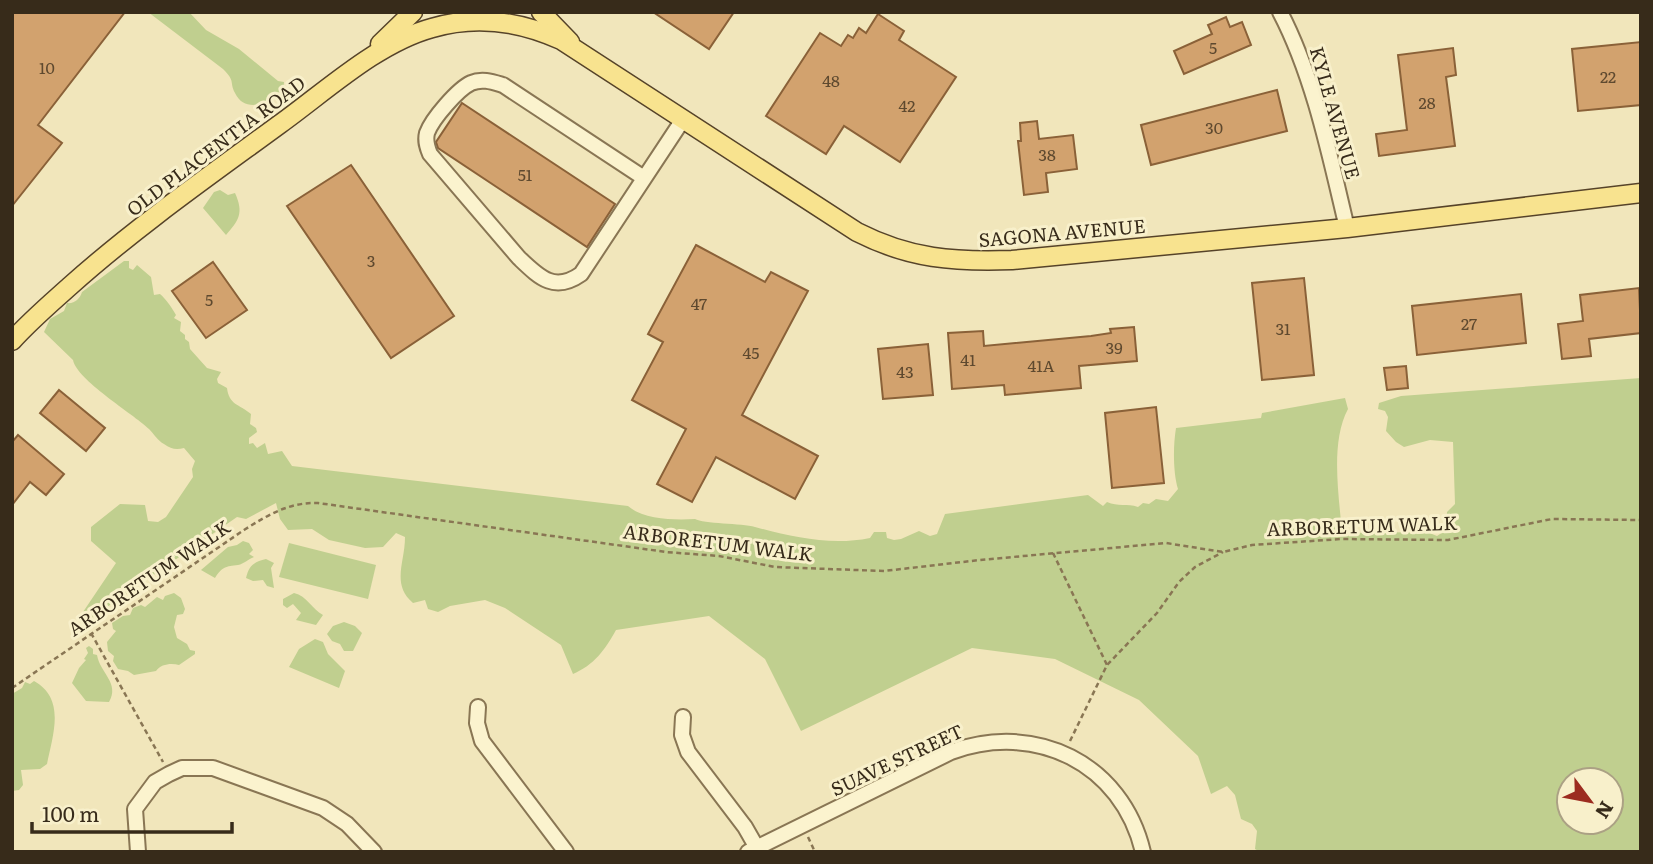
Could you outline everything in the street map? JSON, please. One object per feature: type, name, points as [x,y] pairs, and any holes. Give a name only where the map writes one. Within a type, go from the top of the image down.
[{"type":"main road","points":[[364,63],[413,12]]},
{"type":"main road","points":[[541,12],[574,47]]},
{"type":"main road","name":"OLD PLACENTIA ROAD","points":[[12,341],[26,325],[98,262],[175,201],[364,63],[410,35],[466,17]]},
{"type":"main road","name":"SAGONA AVENUE","points":[[466,17],[523,26],[549,34],[574,47],[682,121],[857,232],[897,250],[929,257],[964,262],[1012,260],[1347,228],[1641,193]]},
{"type":"street","name":"KYLE AVENUE","points":[[1280,12],[1297,51],[1317,114],[1347,228]]},
{"type":"street","points":[[644,178],[503,85],[490,81],[479,80],[460,90],[428,131],[426,142],[430,154],[519,258],[535,273],[558,283],[571,281],[581,274],[682,121]]},
{"type":"street","points":[[478,707],[477,723],[482,741],[566,852]]},
{"type":"street","points":[[683,718],[682,735],[688,752],[745,827],[753,850]]},
{"type":"street","name":"SUAVE STREET","points":[[753,850],[963,748],[1007,741],[1038,745],[1064,753],[1090,768],[1119,798],[1134,823],[1143,852]]},
{"type":"street","points":[[138,852],[135,809],[155,782],[183,768],[213,768],[307,800],[347,824],[374,852]]},
{"type":"path","name":"ARBORETUM WALK","points":[[12,688],[244,530],[277,510],[299,503],[318,503],[666,552],[719,556],[775,567],[884,571],[1166,543],[1223,552],[1252,545],[1341,539],[1448,540],[1552,519],[1641,520]]},
{"type":"path","points":[[1064,753],[1107,665],[1157,613],[1179,582],[1195,566],[1223,552]]},
{"type":"path","points":[[1053,553],[1107,665]]},
{"type":"path","points":[[92,633],[169,774]]},
{"type":"path","points":[[808,837],[815,852]]},
{"type":"green space","points":[[148,12],[189,12],[206,30],[239,49],[278,81],[284,82],[283,93],[258,105],[245,103],[235,93],[231,79],[223,69]]},
{"type":"green space","points":[[220,190],[228,195],[235,193],[240,211],[226,235],[203,208],[214,192]]},
{"type":"green space","points":[[124,261],[129,261],[129,268],[133,270],[137,265],[151,277],[154,295],[162,296],[176,315],[174,318],[181,322],[180,331],[189,342],[190,349],[207,368],[221,372],[218,383],[227,388],[232,401],[251,414],[250,424],[257,432],[249,438],[249,444],[253,443],[257,448],[265,443],[268,454],[282,451],[292,466],[628,506],[642,514],[660,518],[695,519],[749,526],[826,541],[870,538],[874,532],[886,532],[887,538],[894,540],[919,531],[930,536],[937,534],[945,514],[1088,495],[1103,506],[1107,502],[1138,507],[1156,499],[1168,501],[1178,489],[1174,459],[1176,428],[1261,418],[1262,413],[1345,398],[1348,409],[1342,423],[1337,453],[1342,533],[1427,532],[1437,536],[1446,530],[1447,512],[1455,504],[1453,442],[1430,440],[1404,447],[1386,431],[1388,417],[1385,411],[1378,409],[1379,403],[1401,396],[1641,378],[1641,852],[1260,852],[1255,849],[1257,831],[1252,824],[1241,819],[1235,795],[1227,786],[1211,794],[1198,756],[1139,700],[1055,659],[972,648],[801,731],[765,659],[709,616],[616,630],[598,656],[573,674],[561,645],[505,608],[485,600],[450,606],[438,612],[428,609],[425,600],[413,603],[406,596],[401,581],[405,537],[396,533],[383,547],[365,548],[329,540],[312,529],[288,530],[280,519],[276,503],[246,519],[237,517],[87,621],[83,612],[116,563],[91,541],[91,527],[120,504],[145,505],[148,521],[158,522],[166,517],[193,477],[195,461],[184,448],[174,449],[162,443],[141,422],[94,386],[84,377],[73,360],[44,332],[50,319],[64,311],[67,303],[80,297],[82,292]]},
{"type":"green space","points":[[243,541],[249,543],[253,550],[249,554],[254,557],[225,568],[215,578],[201,570],[228,547]]},
{"type":"green space","points":[[289,543],[376,565],[368,599],[279,577]]},
{"type":"green space","points":[[266,559],[274,563],[271,568],[274,588],[267,586],[263,580],[253,581],[246,578],[252,565]]},
{"type":"green space","points":[[174,593],[181,598],[185,609],[183,614],[177,615],[174,627],[177,638],[187,644],[190,650],[195,651],[195,654],[179,665],[166,665],[156,671],[134,675],[118,669],[113,661],[114,656],[108,651],[107,642],[116,631],[112,623],[130,615],[133,608],[141,605],[145,607],[157,597],[163,600],[165,596]]},
{"type":"green space","points":[[294,593],[323,615],[316,625],[296,620],[301,613],[293,604],[287,608],[283,605],[283,599]]},
{"type":"green space","points":[[344,622],[355,626],[362,633],[353,651],[344,651],[340,644],[332,641],[327,634],[333,626]]},
{"type":"green space","points":[[315,639],[323,642],[328,654],[345,671],[339,688],[289,667],[299,649]]},
{"type":"green space","points":[[89,646],[93,649],[93,654],[97,655],[111,684],[112,695],[109,702],[86,701],[72,683],[86,660],[86,648]]},
{"type":"green space","points":[[34,681],[44,689],[54,707],[52,741],[47,764],[40,769],[21,770],[23,785],[19,790],[12,791],[12,694],[22,688],[25,682],[30,684]]},
{"type":"building","points":[[12,12],[125,12],[38,125],[62,143],[12,206]]},
{"type":"building","points":[[653,12],[734,12],[709,49]]},
{"type":"building","points":[[878,14],[904,31],[899,40],[956,77],[900,162],[844,126],[826,154],[766,116],[820,33],[841,46],[848,35],[853,38],[859,28],[866,33]]},
{"type":"building","points":[[1226,17],[1230,27],[1242,22],[1251,45],[1184,74],[1174,51],[1212,34],[1208,25]]},
{"type":"building","points":[[1641,42],[1641,105],[1578,111],[1572,49]]},
{"type":"building","points":[[1453,48],[1456,75],[1446,77],[1455,146],[1379,156],[1376,134],[1407,130],[1398,55]]},
{"type":"building","points":[[1277,90],[1287,131],[1151,165],[1141,125]]},
{"type":"building","points":[[462,103],[615,204],[587,247],[438,148],[436,142]]},
{"type":"building","points":[[1037,121],[1039,139],[1073,135],[1077,169],[1046,173],[1048,192],[1024,195],[1018,141],[1021,141],[1020,123]]},
{"type":"building","points":[[351,165],[454,316],[391,358],[287,206]]},
{"type":"building","points":[[696,245],[765,282],[771,272],[808,291],[742,415],[818,456],[795,499],[716,457],[692,502],[657,484],[686,429],[632,400],[663,342],[648,334]]},
{"type":"building","points":[[213,262],[247,310],[206,338],[172,291]]},
{"type":"building","points":[[1304,278],[1314,375],[1262,380],[1252,283]]},
{"type":"building","points":[[1639,288],[1641,333],[1589,339],[1591,356],[1562,359],[1558,324],[1583,321],[1580,295]]},
{"type":"building","points":[[1521,294],[1526,343],[1417,355],[1412,306]]},
{"type":"building","points":[[1134,327],[1137,361],[1079,366],[1081,388],[1005,395],[1004,385],[952,389],[948,333],[983,331],[984,346],[1091,336],[1111,333],[1110,329]]},
{"type":"building","points":[[928,344],[933,395],[883,399],[878,349]]},
{"type":"building","points":[[1406,366],[1408,388],[1387,390],[1384,368]]},
{"type":"building","points":[[59,390],[105,428],[86,451],[40,413]]},
{"type":"building","points":[[1156,407],[1164,483],[1112,488],[1105,413]]},
{"type":"building","points":[[18,435],[64,474],[46,495],[30,482],[12,505],[12,442]]}]
